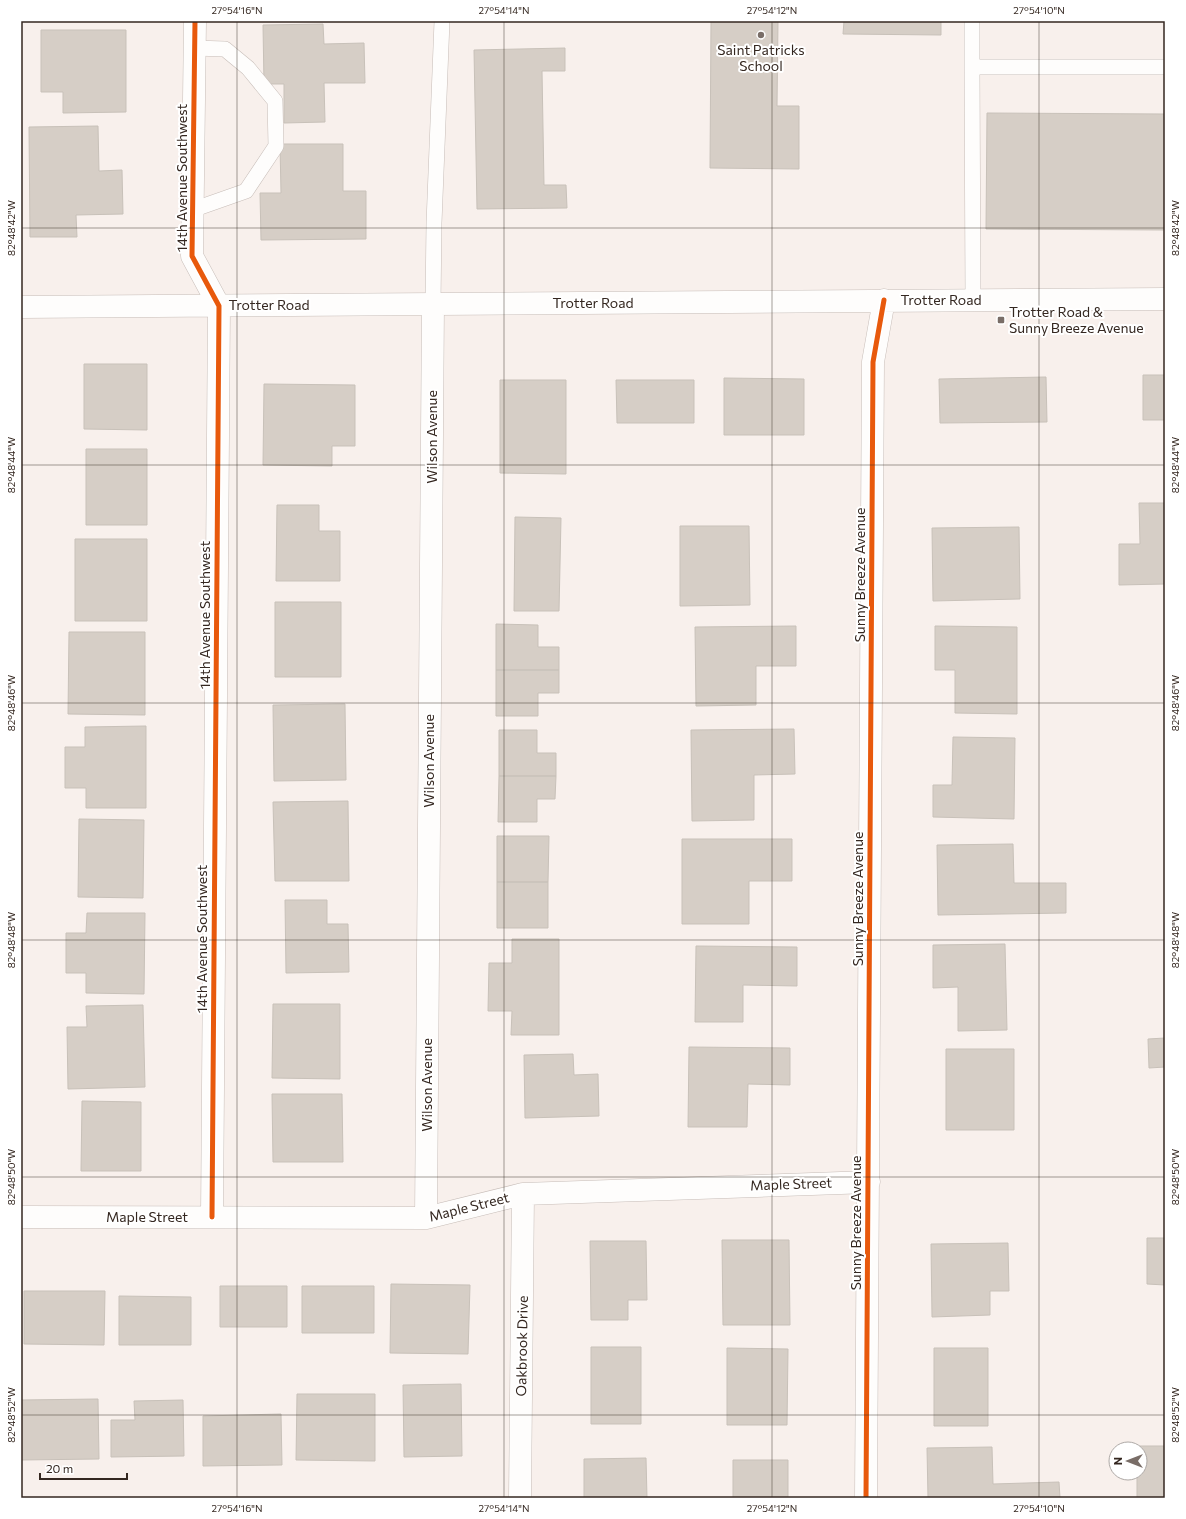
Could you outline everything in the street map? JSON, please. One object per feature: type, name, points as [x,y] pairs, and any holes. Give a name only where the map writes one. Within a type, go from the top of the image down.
[{"type":"street","name":"14th Avenue Southwest","points":[[195,21],[192,256],[219,306],[212,1217]]},
{"type":"street","name":"Trotter Road","points":[[21,307],[1165,298]]},
{"type":"street","name":"Sunny Breeze Avenue","points":[[866,1498],[873,362],[884,300]]},
{"type":"street","name":"Wilson Avenue","points":[[426,1218],[433,304]]},
{"type":"street","name":"Maple Street","points":[[21,1217],[426,1218],[523,1194],[869,1182]]},
{"type":"street","name":"Oakbrook Drive","points":[[520,1498],[523,1194]]},
{"type":"lane","points":[[433,304],[434,223],[442,21]]},
{"type":"lane","points":[[972,21],[973,300]]},
{"type":"lane","points":[[192,210],[246,191],[276,146],[275,101],[248,68],[225,49],[194,48]]},
{"type":"lane","points":[[972,67],[1165,67]]},
{"type":"building","points":[[711,21],[778,21],[777,106],[799,106],[799,169],[710,168]]},
{"type":"building","points":[[844,21],[941,21],[941,35],[843,34]]},
{"type":"building","points":[[323,24],[324,44],[364,43],[365,83],[324,83],[325,122],[284,123],[284,84],[264,84],[263,25]]},
{"type":"building","points":[[41,30],[126,30],[126,112],[63,113],[63,92],[41,92]]},
{"type":"building","points":[[565,48],[565,71],[542,71],[544,185],[566,185],[567,208],[477,209],[474,50]]},
{"type":"building","points":[[987,113],[1165,114],[1165,230],[986,229]]},
{"type":"building","points":[[98,126],[99,171],[122,170],[123,214],[76,215],[77,237],[30,237],[29,127]]},
{"type":"building","points":[[280,144],[343,144],[343,191],[366,191],[366,239],[261,240],[260,193],[281,193]]},
{"type":"building","points":[[84,364],[147,364],[147,430],[84,429]]},
{"type":"building","points":[[1143,375],[1165,375],[1165,420],[1143,420]]},
{"type":"building","points":[[1046,377],[1047,422],[940,423],[939,379]]},
{"type":"building","points":[[724,378],[804,379],[804,435],[724,435]]},
{"type":"building","points":[[500,380],[566,380],[566,474],[500,473]]},
{"type":"building","points":[[616,380],[694,380],[694,423],[617,423]]},
{"type":"building","points":[[264,384],[355,385],[355,446],[332,446],[332,466],[263,465]]},
{"type":"building","points":[[86,449],[147,449],[147,525],[86,525]]},
{"type":"building","points":[[1139,503],[1165,503],[1165,584],[1119,585],[1119,544],[1140,544]]},
{"type":"building","points":[[277,505],[319,505],[319,531],[340,531],[340,581],[276,581]]},
{"type":"building","points":[[515,517],[561,518],[559,611],[514,611]]},
{"type":"building","points":[[680,526],[749,526],[750,605],[680,606]]},
{"type":"building","points":[[1019,527],[1020,599],[933,601],[932,528]]},
{"type":"building","points":[[75,539],[147,539],[147,621],[75,621]]},
{"type":"building","points":[[275,602],[341,602],[341,677],[275,677]]},
{"type":"building","points":[[496,624],[538,625],[538,647],[559,647],[559,670],[496,670]]},
{"type":"building","points":[[796,626],[796,666],[756,666],[756,705],[696,706],[695,627]]},
{"type":"building","points":[[935,626],[1017,627],[1017,714],[955,713],[955,670],[935,670]]},
{"type":"building","points":[[69,632],[145,632],[145,715],[68,714]]},
{"type":"building","points":[[496,670],[559,670],[559,693],[538,693],[538,716],[496,716]]},
{"type":"building","points":[[345,704],[346,780],[274,781],[273,705]]},
{"type":"building","points":[[146,726],[146,808],[86,808],[86,788],[65,788],[65,747],[85,747],[85,727]]},
{"type":"building","points":[[794,729],[795,774],[754,775],[754,820],[692,821],[691,730]]},
{"type":"building","points":[[499,730],[537,730],[537,753],[556,753],[556,776],[499,776]]},
{"type":"building","points":[[953,737],[1015,738],[1014,819],[933,817],[933,785],[952,785]]},
{"type":"building","points":[[499,776],[556,776],[555,799],[537,799],[537,822],[498,822]]},
{"type":"building","points":[[348,801],[349,881],[275,881],[273,802]]},
{"type":"building","points":[[79,819],[144,820],[143,898],[78,897]]},
{"type":"building","points":[[497,836],[549,836],[548,882],[497,882]]},
{"type":"building","points":[[682,839],[792,839],[792,881],[749,881],[749,924],[682,924]]},
{"type":"building","points":[[1013,844],[1014,883],[1066,883],[1066,913],[938,915],[937,845]]},
{"type":"building","points":[[497,882],[548,882],[548,928],[497,928]]},
{"type":"building","points":[[285,900],[327,900],[327,924],[348,924],[349,972],[286,973]]},
{"type":"building","points":[[87,913],[145,913],[144,994],[86,993],[86,973],[66,973],[66,933],[86,933]]},
{"type":"building","points":[[512,939],[559,939],[559,1035],[511,1035],[512,1011],[488,1011],[489,963],[512,963]]},
{"type":"building","points":[[1005,944],[1007,1030],[958,1031],[958,987],[933,988],[933,945]]},
{"type":"building","points":[[696,946],[797,947],[797,986],[743,985],[743,1022],[695,1022]]},
{"type":"building","points":[[273,1004],[340,1004],[340,1079],[272,1078]]},
{"type":"building","points":[[143,1005],[145,1087],[68,1089],[67,1027],[87,1027],[86,1006]]},
{"type":"building","points":[[1165,1038],[1165,1067],[1149,1068],[1148,1039]]},
{"type":"building","points":[[689,1047],[790,1048],[790,1085],[748,1084],[747,1127],[688,1127]]},
{"type":"building","points":[[946,1049],[1014,1049],[1014,1130],[946,1130]]},
{"type":"building","points":[[573,1054],[574,1075],[598,1074],[599,1116],[525,1118],[524,1055]]},
{"type":"building","points":[[272,1094],[342,1094],[343,1162],[273,1162]]},
{"type":"building","points":[[82,1101],[141,1102],[141,1171],[81,1171]]},
{"type":"building","points":[[1147,1238],[1165,1238],[1165,1285],[1147,1284]]},
{"type":"building","points":[[722,1240],[789,1240],[790,1325],[723,1325]]},
{"type":"building","points":[[590,1241],[646,1241],[647,1300],[628,1300],[628,1320],[591,1320]]},
{"type":"building","points":[[1008,1243],[1009,1291],[990,1291],[990,1315],[932,1317],[931,1244]]},
{"type":"building","points":[[391,1284],[470,1285],[468,1354],[390,1353]]},
{"type":"building","points":[[220,1286],[287,1286],[287,1327],[220,1327]]},
{"type":"building","points":[[302,1286],[374,1286],[374,1333],[302,1333]]},
{"type":"building","points":[[24,1291],[105,1291],[104,1345],[24,1344]]},
{"type":"building","points":[[119,1296],[191,1297],[191,1345],[119,1345]]},
{"type":"building","points":[[591,1347],[641,1347],[641,1424],[591,1424]]},
{"type":"building","points":[[727,1348],[788,1349],[787,1425],[727,1425]]},
{"type":"building","points":[[934,1348],[988,1348],[988,1426],[934,1426]]},
{"type":"building","points":[[461,1384],[462,1456],[404,1457],[403,1385]]},
{"type":"building","points":[[297,1394],[375,1394],[375,1461],[296,1460]]},
{"type":"building","points":[[98,1399],[99,1459],[21,1460],[21,1400]]},
{"type":"building","points":[[183,1400],[184,1456],[111,1457],[111,1420],[135,1420],[134,1401]]},
{"type":"building","points":[[281,1414],[282,1465],[203,1466],[203,1416]]},
{"type":"building","points":[[1148,1446],[1165,1446],[1165,1498],[1137,1498],[1137,1481],[1148,1481]]},
{"type":"building","points":[[992,1447],[993,1484],[1059,1482],[1060,1498],[928,1498],[927,1448]]},
{"type":"building","points":[[646,1458],[647,1498],[584,1498],[584,1459]]},
{"type":"building","points":[[733,1460],[788,1460],[788,1498],[733,1498]]},
{"type":"cycle path","points":[[195,21],[192,256],[219,306],[212,1217]]},
{"type":"cycle path","points":[[866,1498],[873,362],[884,300]]},
{"type":"place","name":"Saint Patricks School","points":[[761,35]]},
{"type":"place","name":"Trotter Road & Sunny Breeze Avenue","points":[[1001,320]]}]
